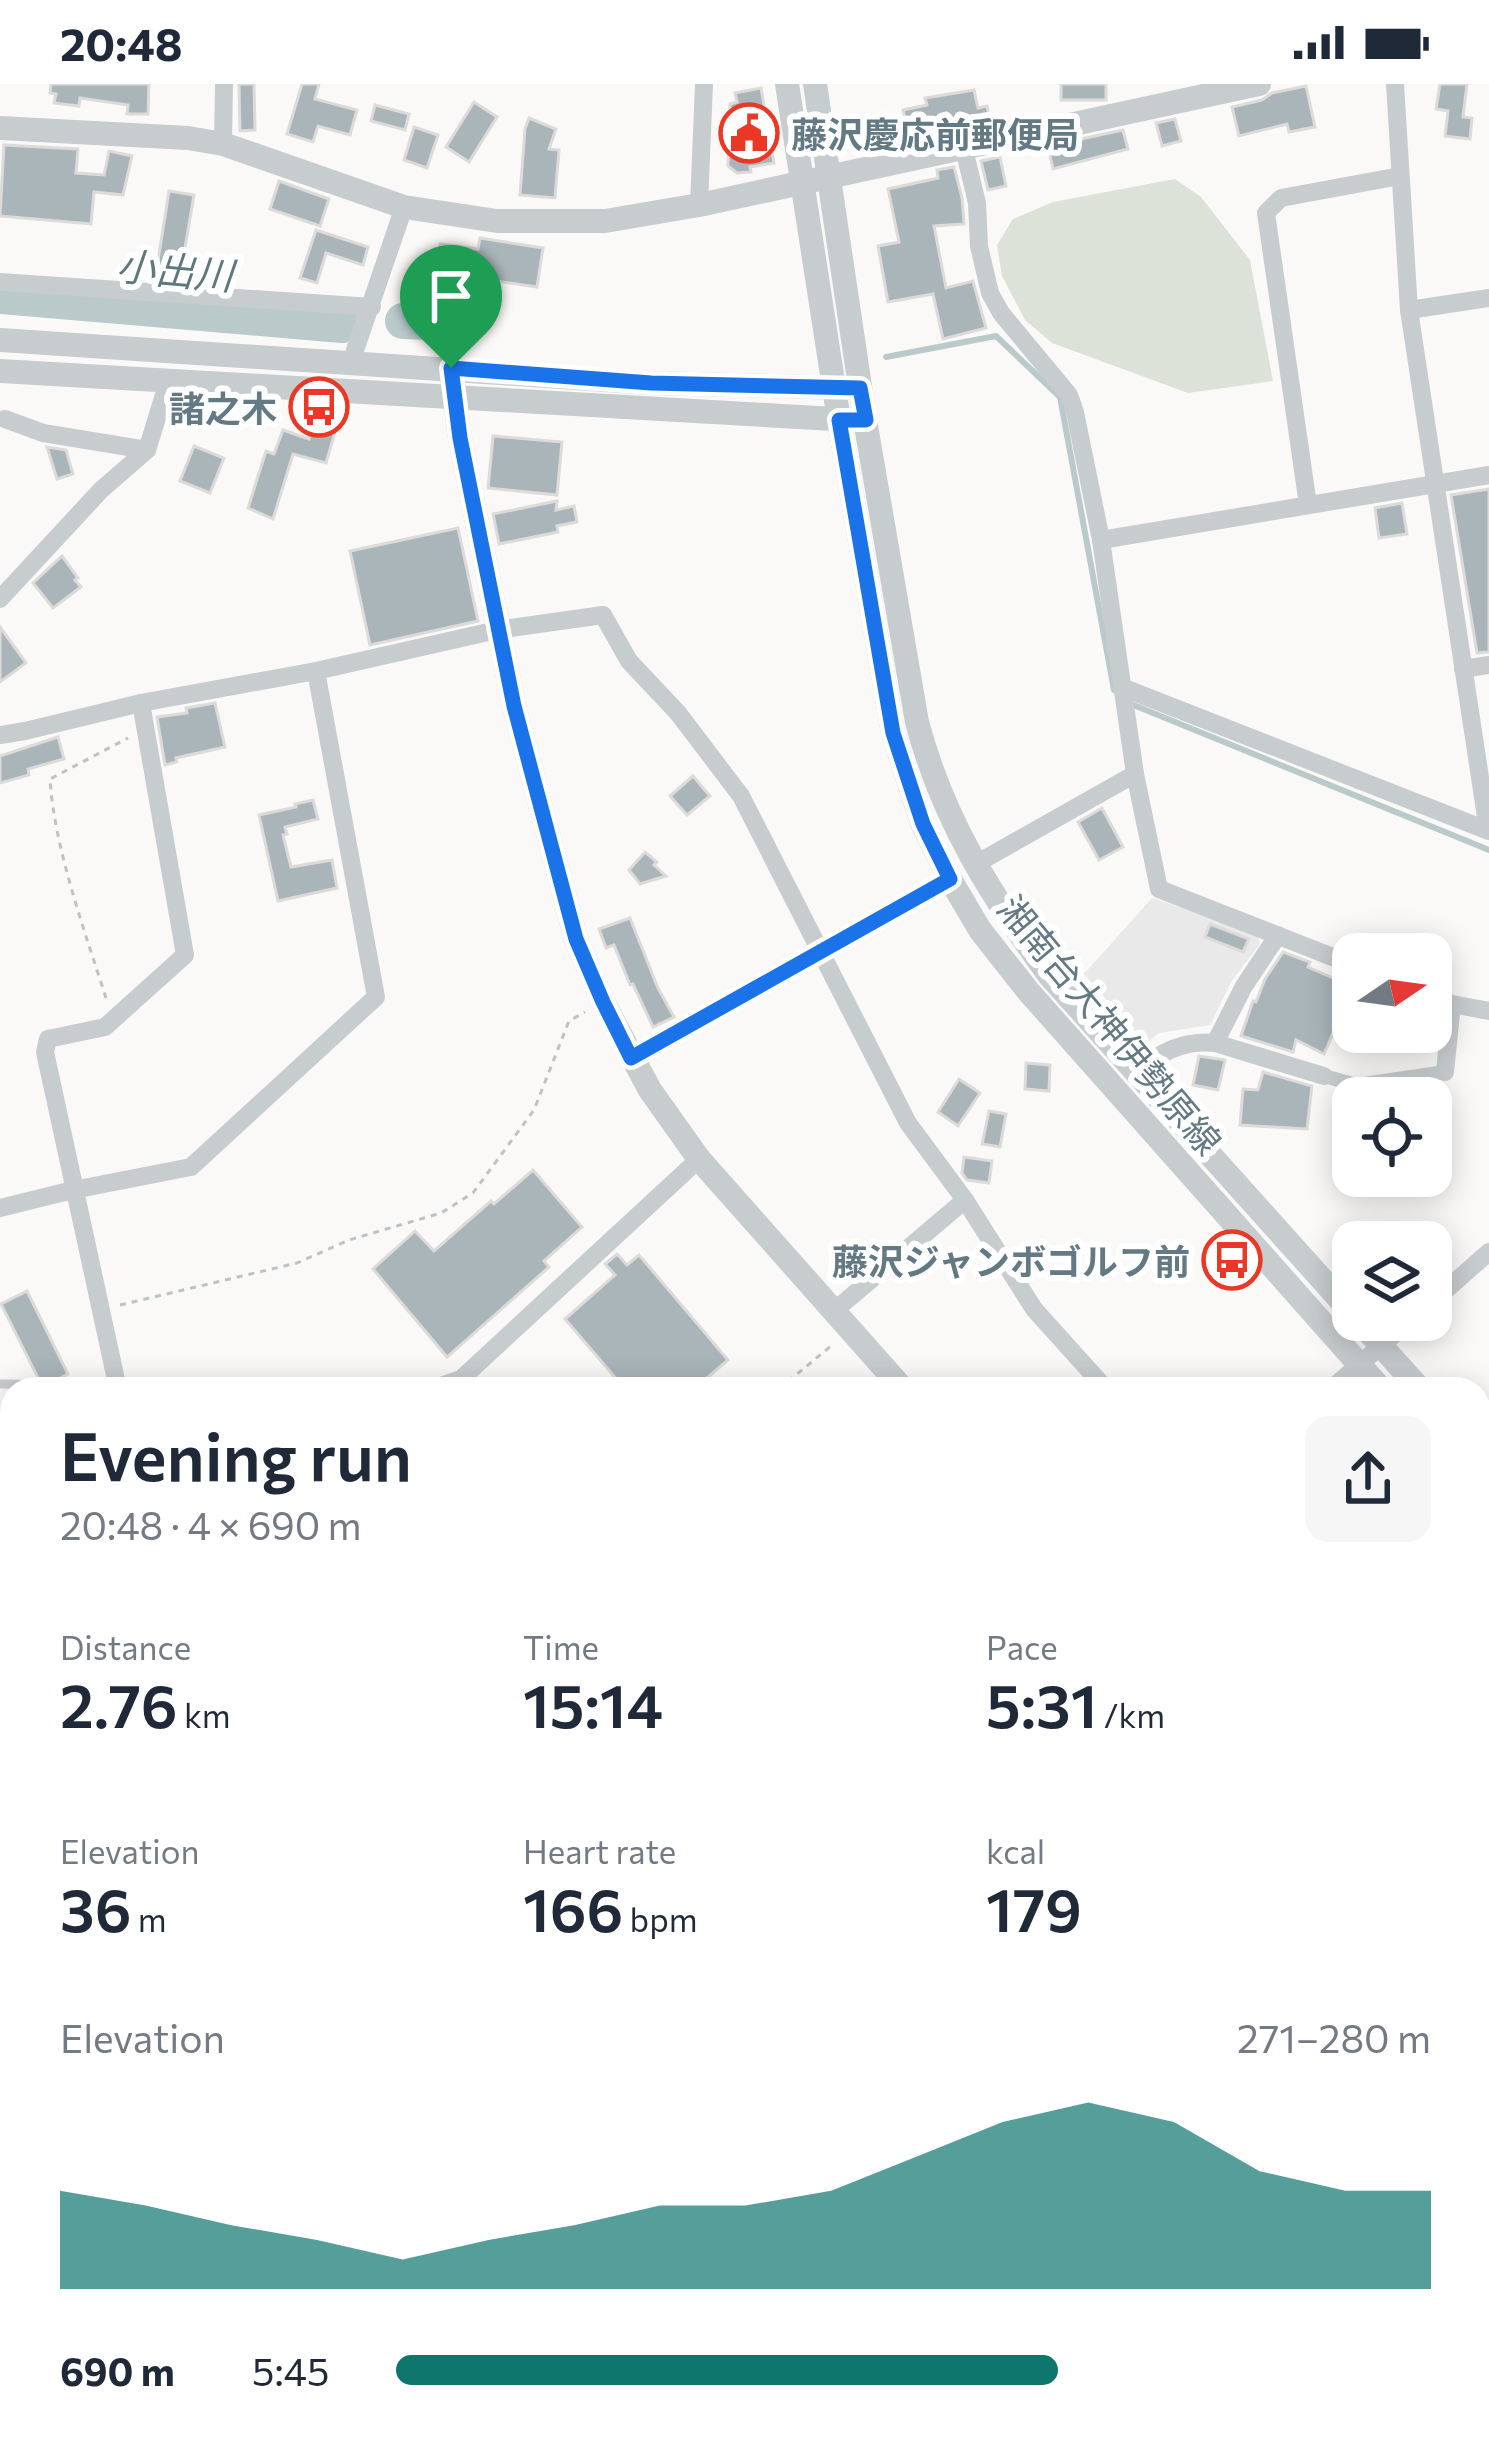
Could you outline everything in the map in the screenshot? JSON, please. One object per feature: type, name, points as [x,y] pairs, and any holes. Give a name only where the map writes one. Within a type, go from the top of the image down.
[{"type":"street","points":[[223,144],[224,84]]},
{"type":"street","points":[[699,205],[704,84]]},
{"type":"street","name":"湘南台大神伊勢原線","points":[[787,84],[893,733],[923,824],[980,930],[1028,991],[1370,1377]]},
{"type":"street","name":"湘南台大神伊勢原線","points":[[815,84],[860,388],[916,722],[929,768],[974,865],[1049,975],[1332,1290]]},
{"type":"street","points":[[0,128],[188,138],[223,144],[404,208],[497,221],[605,221],[964,149],[1193,91],[1259,84]]},
{"type":"street","points":[[1395,84],[1409,310],[1488,831]]},
{"type":"street","points":[[964,149],[990,293],[1000,313],[1070,395],[1076,412],[1101,540],[1135,774],[1160,889],[1332,957]]},
{"type":"street","points":[[1308,505],[1266,213],[1281,198],[1400,176]]},
{"type":"street","points":[[352,362],[404,208]]},
{"type":"street","points":[[0,283],[372,307]]},
{"type":"street","points":[[1409,310],[1489,298]]},
{"type":"street","points":[[0,340],[651,383],[860,388]]},
{"type":"street","points":[[451,368],[514,706],[576,939],[603,1002],[650,1090],[699,1159],[892,1377]]},
{"type":"street","points":[[0,371],[866,420]]},
{"type":"street","points":[[0,599],[101,490],[147,450],[168,382]]},
{"type":"street","points":[[5,419],[43,434],[147,450]]},
{"type":"street","points":[[1101,540],[1489,475]]},
{"type":"street","points":[[0,735],[497,630],[603,614],[629,661],[678,713],[741,796],[908,1123],[965,1200],[1034,1309],[1095,1377]]},
{"type":"street","points":[[1463,669],[1489,665]]},
{"type":"street","points":[[0,1208],[191,1167],[376,997],[316,671]]},
{"type":"street","points":[[1124,688],[1488,831]]},
{"type":"street","points":[[112,1377],[45,1052],[48,1039],[105,1027],[185,955],[141,703]]},
{"type":"street","points":[[974,865],[1135,774]]},
{"type":"street","points":[[631,1058],[950,879]]},
{"type":"street","points":[[1215,1042],[1278,935]]},
{"type":"street","points":[[1452,1004],[1489,1011]]},
{"type":"street","points":[[1134,1071],[1166,1049],[1215,1042],[1357,1085],[1444,1072],[1446,1053]]},
{"type":"street","points":[[472,1377],[699,1159]]},
{"type":"street","points":[[842,1320],[965,1200]]},
{"type":"street","points":[[1452,1285],[1489,1252]]},
{"type":"street","name":"湘南台大神伊勢原線","points":[[1377,1341],[1409,1377]]},
{"type":"street","points":[[1344,1377],[1386,1341]]},
{"type":"path","points":[[115,1018],[76,902],[50,779],[146,729]]},
{"type":"path","points":[[100,1310],[297,1263],[349,1240],[441,1213],[473,1193],[534,1110],[569,1021],[603,1002]]},
{"type":"path","points":[[790,1377],[842,1320]]},
{"type":"shaded area","points":[[1175,179],[1201,197],[1250,260],[1273,381],[1188,393],[1052,343],[1025,320],[1002,276],[997,245],[1013,219],[1053,202]]},
{"type":"shaded area","points":[[1152,898],[1257,934],[1260,944],[1231,982],[1210,1025],[1159,1033],[1150,1040],[1140,1038],[1084,974]]},
{"type":"building","points":[[51,84],[149,84],[148,114],[127,114],[128,105],[80,98],[79,106],[54,103]]},
{"type":"building","points":[[239,84],[254,84],[255,130],[240,131]]},
{"type":"building","points":[[302,84],[319,84],[315,99],[357,110],[350,135],[318,126],[313,142],[287,134]]},
{"type":"building","points":[[1061,84],[1106,84],[1106,100],[1061,100]]},
{"type":"building","points":[[1440,84],[1467,84],[1463,117],[1472,118],[1470,139],[1445,136],[1448,111],[1436,109]]},
{"type":"building","points":[[1306,86],[1315,127],[1289,132],[1287,124],[1239,136],[1232,107]]},
{"type":"building","name":"藤沢慶応前郵便局","points":[[761,88],[774,163],[737,173],[728,166],[730,104],[737,102],[735,93]]},
{"type":"building","points":[[974,90],[978,108],[987,106],[991,125],[966,130],[964,123],[908,133],[903,110],[927,105],[925,98]]},
{"type":"building","points":[[474,102],[497,117],[469,162],[446,147]]},
{"type":"building","points":[[375,105],[409,114],[405,130],[371,121]]},
{"type":"building","points":[[529,118],[556,129],[549,149],[559,150],[555,198],[520,195]]},
{"type":"building","points":[[1175,119],[1181,141],[1162,146],[1156,123]]},
{"type":"building","points":[[414,127],[438,135],[427,168],[404,160]]},
{"type":"building","points":[[1123,130],[1128,149],[1053,169],[1048,146]]},
{"type":"building","points":[[4,145],[78,149],[76,173],[104,175],[109,151],[132,156],[123,195],[94,192],[91,224],[0,216]]},
{"type":"building","points":[[1000,157],[1006,186],[988,190],[981,161]]},
{"type":"building","points":[[954,167],[964,224],[934,226],[946,288],[973,281],[986,328],[943,339],[933,294],[888,302],[878,246],[899,242],[888,189],[938,178],[937,170]]},
{"type":"building","points":[[279,181],[329,199],[320,226],[270,209]]},
{"type":"building","points":[[169,191],[194,195],[181,271],[157,267]]},
{"type":"building","points":[[316,230],[368,247],[363,265],[326,253],[317,283],[300,278]]},
{"type":"building","points":[[480,238],[543,248],[537,287],[454,275],[453,281],[436,279],[440,244],[478,249]]},
{"type":"building","points":[[313,425],[335,432],[326,463],[293,454],[273,519],[248,508],[266,451],[274,454],[283,430],[309,439]]},
{"type":"building","points":[[493,436],[562,442],[557,495],[488,488]]},
{"type":"building","points":[[194,446],[224,458],[210,493],[180,481]]},
{"type":"building","points":[[47,447],[66,450],[73,474],[57,479]]},
{"type":"building","points":[[1489,489],[1489,652],[1477,653],[1451,495]]},
{"type":"building","points":[[557,501],[556,510],[574,506],[577,522],[557,526],[558,532],[499,544],[493,514]]},
{"type":"building","points":[[1402,503],[1407,534],[1379,538],[1375,508]]},
{"type":"building","points":[[458,528],[478,621],[370,645],[350,551]]},
{"type":"building","points":[[62,556],[81,587],[53,608],[33,583]]},
{"type":"building","points":[[0,627],[26,663],[0,682]]},
{"type":"building","points":[[215,703],[225,747],[165,765],[157,717]]},
{"type":"building","points":[[58,737],[64,759],[0,783],[0,756]]},
{"type":"building","points":[[693,776],[710,796],[687,815],[670,796]]},
{"type":"building","points":[[313,800],[318,819],[285,827],[291,867],[332,860],[337,888],[278,901],[259,815]]},
{"type":"building","points":[[1102,808],[1123,847],[1099,860],[1078,822]]},
{"type":"building","points":[[645,852],[666,876],[640,884],[629,870]]},
{"type":"building","points":[[630,918],[674,1017],[653,1027],[614,945],[606,948],[599,929]]},
{"type":"building","points":[[1210,924],[1249,939],[1243,952],[1205,937]]},
{"type":"building","points":[[1283,952],[1310,962],[1308,967],[1332,978],[1332,1036],[1324,1054],[1296,1040],[1293,1052],[1241,1036],[1265,979]]},
{"type":"building","points":[[1199,1056],[1225,1060],[1218,1090],[1193,1085]]},
{"type":"building","points":[[1026,1063],[1050,1065],[1049,1091],[1025,1089]]},
{"type":"building","points":[[1263,1072],[1312,1086],[1307,1129],[1240,1125],[1243,1089],[1258,1090]]},
{"type":"building","points":[[959,1079],[980,1093],[958,1126],[938,1112]]},
{"type":"building","points":[[989,1111],[1006,1114],[1000,1147],[982,1144]]},
{"type":"building","points":[[964,1157],[992,1161],[989,1183],[967,1180],[962,1173]]},
{"type":"building","points":[[533,1170],[582,1227],[544,1261],[549,1267],[447,1357],[373,1269],[415,1231],[434,1251]]},
{"type":"building","points":[[617,1254],[627,1265],[639,1255],[728,1360],[708,1377],[615,1377],[565,1319],[615,1275],[605,1264]]},
{"type":"building","points":[[27,1291],[68,1374],[38,1377],[1,1304]]},
{"type":"waterway","name":"小出川","points":[[0,296],[342,325]]},
{"type":"waterway","name":"小出川","points":[[403,321],[428,322]]},
{"type":"waterway","points":[[886,357],[996,336],[1060,397],[1114,690]]},
{"type":"waterway","points":[[1131,704],[1489,850]]},
{"type":"place","name":"藤沢慶応前郵便局","points":[[749,133]]},
{"type":"place","name":"諸之木","points":[[319,407]]},
{"type":"place","name":"藤沢ジャンボゴルフ前","points":[[1232,1260]]},
{"type":"route","points":[[451,368],[651,383],[860,388],[866,420],[839,420],[893,733],[923,824],[950,879],[631,1058],[576,939],[514,706],[460,438],[451,368]]}]
